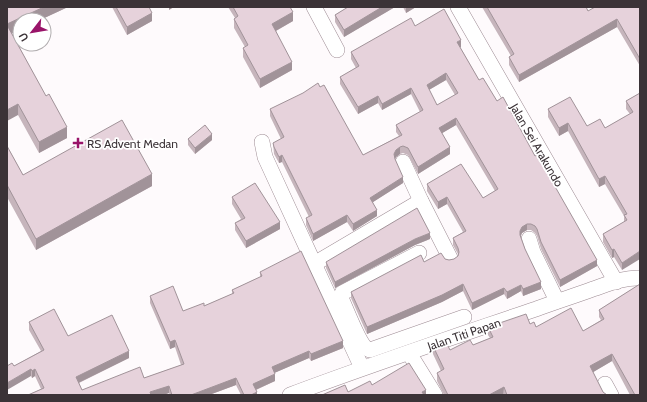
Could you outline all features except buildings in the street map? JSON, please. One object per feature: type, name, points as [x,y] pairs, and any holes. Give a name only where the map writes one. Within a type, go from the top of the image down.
[{"type":"street","points":[[314,7],[337,50]]},
{"type":"street","name":"Jalan Sei Arakundo","points":[[458,7],[616,282]]},
{"type":"street","points":[[262,142],[264,156],[362,368]]},
{"type":"street","points":[[403,162],[450,258]]},
{"type":"street","points":[[314,264],[421,201]]},
{"type":"street","points":[[529,239],[533,252],[557,301]]},
{"type":"street","points":[[419,253],[343,292],[341,296],[357,333],[368,350],[412,347],[464,317]]},
{"type":"street","name":"Jalan Titi Papan","points":[[290,395],[362,368],[412,347],[616,282],[640,278]]},
{"type":"street","points":[[412,347],[435,395]]},
{"type":"place","name":"RS Advent Medan","points":[[78,143]]}]
